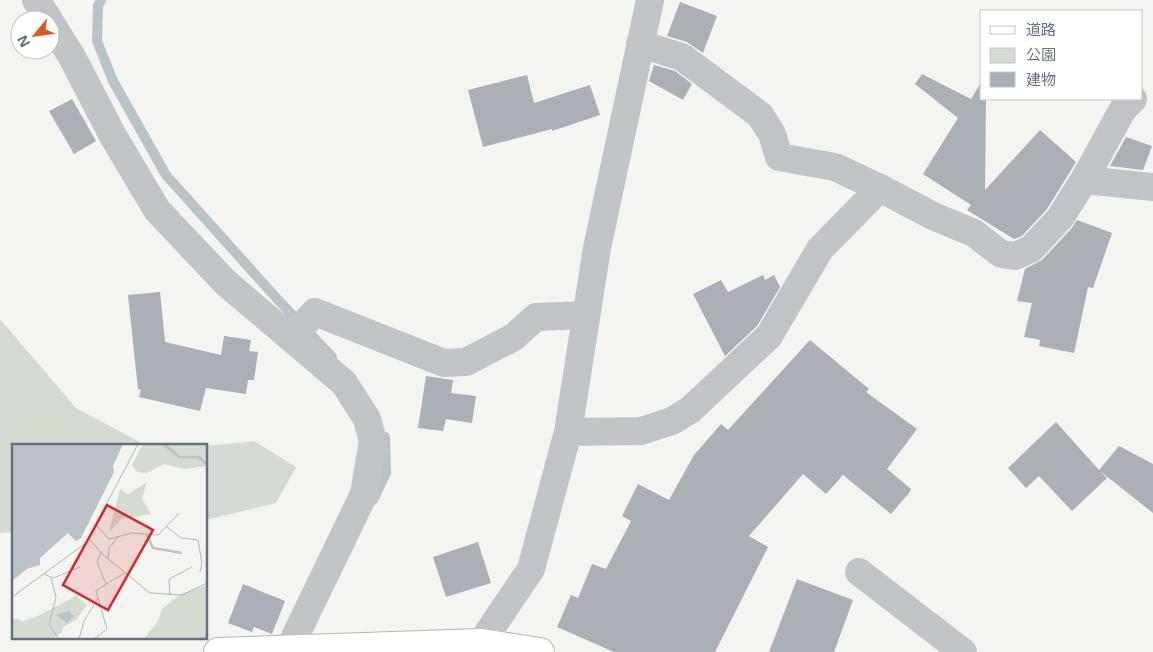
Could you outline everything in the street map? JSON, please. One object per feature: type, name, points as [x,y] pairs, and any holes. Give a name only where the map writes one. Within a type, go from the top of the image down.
[{"type":"main road","points":[[218,652],[481,642],[540,652]]},
{"type":"street","points":[[481,642],[531,569],[568,432],[597,248],[650,0]]},
{"type":"street","points":[[60,38],[72,57],[113,136],[157,210],[226,283],[344,383],[367,419],[373,441],[364,494],[288,649]]},
{"type":"street","points":[[640,44],[682,57],[760,116],[772,134],[779,156],[835,167],[933,216],[974,233],[1001,254],[1015,256],[1031,249],[1060,218],[1084,180],[1123,109],[1132,100]]},
{"type":"street","points":[[1084,180],[1153,187]]},
{"type":"street","points":[[568,432],[641,431],[672,421],[690,410],[769,336],[820,249],[880,188]]},
{"type":"street","points":[[291,338],[315,312],[444,363],[466,362],[514,336],[536,317],[586,315]]},
{"type":"street","points":[[859,572],[963,652]]},
{"type":"green space","points":[[0,319],[76,408],[143,444],[12,444],[12,532],[0,533]]},
{"type":"green space","points":[[254,441],[296,467],[276,503],[208,520],[208,446]]},
{"type":"building","points":[[680,2],[717,16],[703,53],[687,42],[667,36]]},
{"type":"building","points":[[654,65],[675,71],[692,84],[683,100],[649,81]]},
{"type":"building","points":[[922,74],[971,99],[980,84],[980,100],[986,100],[985,190],[1040,130],[1076,162],[1047,209],[1022,236],[1014,239],[967,210],[971,205],[923,174],[958,118],[915,84]]},
{"type":"building","points":[[527,75],[534,103],[590,85],[600,115],[552,131],[552,129],[483,147],[468,90]]},
{"type":"building","points":[[72,99],[96,141],[74,154],[49,111]]},
{"type":"building","points":[[1126,137],[1152,146],[1143,170],[1110,166]]},
{"type":"building","points":[[1077,220],[1112,233],[1093,288],[1088,287],[1074,353],[1039,346],[1040,340],[1024,337],[1032,303],[1017,301],[1025,269],[1042,260]]},
{"type":"building","points":[[763,275],[765,280],[774,275],[780,287],[757,326],[725,356],[693,294],[721,280],[728,292]]},
{"type":"building","points":[[160,292],[165,342],[221,355],[224,336],[251,340],[249,351],[258,352],[254,380],[248,380],[246,394],[206,388],[200,411],[139,397],[141,390],[138,389],[128,295]]},
{"type":"building","points":[[810,340],[869,389],[866,392],[917,429],[887,469],[911,489],[891,514],[843,475],[826,494],[803,474],[749,536],[768,547],[715,652],[614,652],[557,627],[571,595],[578,598],[592,564],[606,569],[631,521],[622,516],[638,484],[669,500],[694,455],[721,424],[728,430]]},
{"type":"building","points":[[426,376],[453,380],[451,393],[476,396],[472,423],[446,419],[443,431],[418,428]]},
{"type":"building","points":[[1056,422],[1099,470],[1119,446],[1153,464],[1153,513],[1100,471],[1107,478],[1072,511],[1039,476],[1026,488],[1008,468]]},
{"type":"building","points":[[478,542],[491,583],[446,597],[433,557]]},
{"type":"building","points":[[797,579],[853,600],[834,652],[769,652]]},
{"type":"building","points":[[243,584],[285,601],[272,634],[254,627],[252,632],[228,623]]},
{"type":"waterway","points":[[101,0],[98,6],[97,41],[113,81],[166,175],[332,357]]},
{"type":"waterway","points":[[373,500],[386,473],[385,437]]}]
